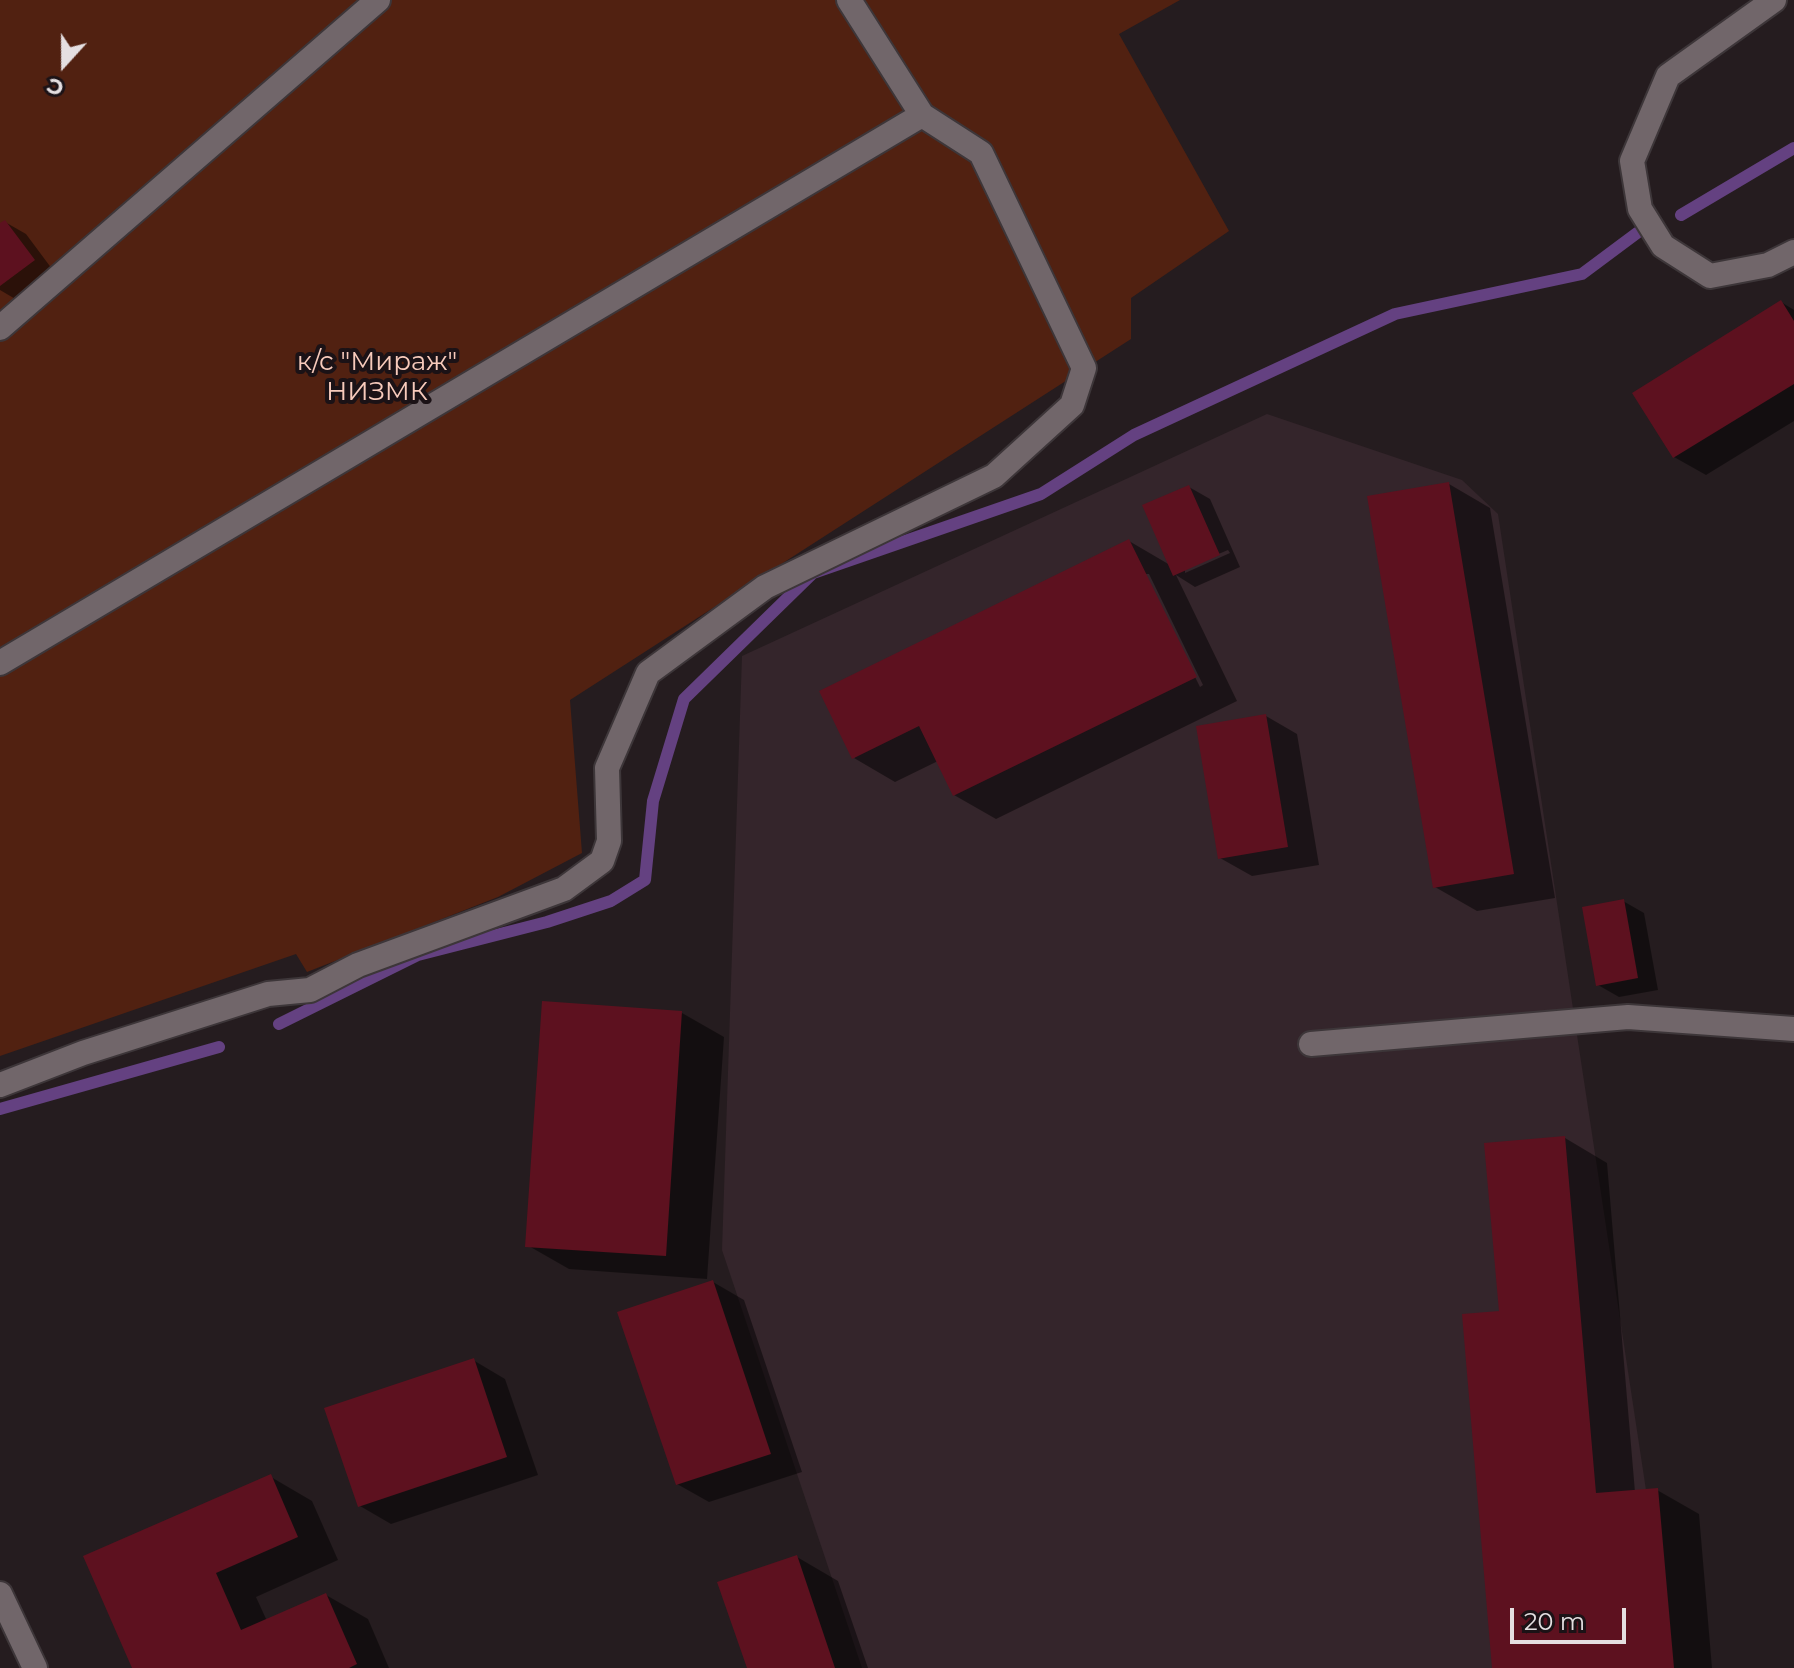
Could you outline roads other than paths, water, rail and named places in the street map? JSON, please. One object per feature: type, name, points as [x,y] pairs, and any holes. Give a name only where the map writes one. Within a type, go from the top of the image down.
[{"type":"lane","points":[[0,328],[378,0]]},
{"type":"lane","points":[[0,1085],[83,1053],[268,994],[310,990],[358,965],[564,889],[602,861],[609,841],[607,768],[648,673],[765,587],[994,476],[1072,405],[1084,368],[981,153],[922,115],[849,0]]},
{"type":"lane","points":[[1774,0],[1668,76],[1632,161],[1640,209],[1663,246],[1710,276],[1768,265],[1794,252]]},
{"type":"lane","points":[[0,663],[922,115]]},
{"type":"lane","points":[[1311,1044],[1628,1017],[1794,1029]]},
{"type":"lane","points":[[0,1594],[35,1668]]},
{"type":"waterway","points":[[1681,215],[1794,148]]},
{"type":"waterway","points":[[279,1024],[418,955],[547,922],[611,901],[645,880],[653,801],[684,699],[813,573],[1041,494],[1134,435],[1395,314],[1582,274],[1637,233]]},
{"type":"waterway","points":[[0,1109],[219,1047]]},
{"type":"park label","name":"к/с \"Мираж\" НИЗМК","points":[[377,377]]}]
